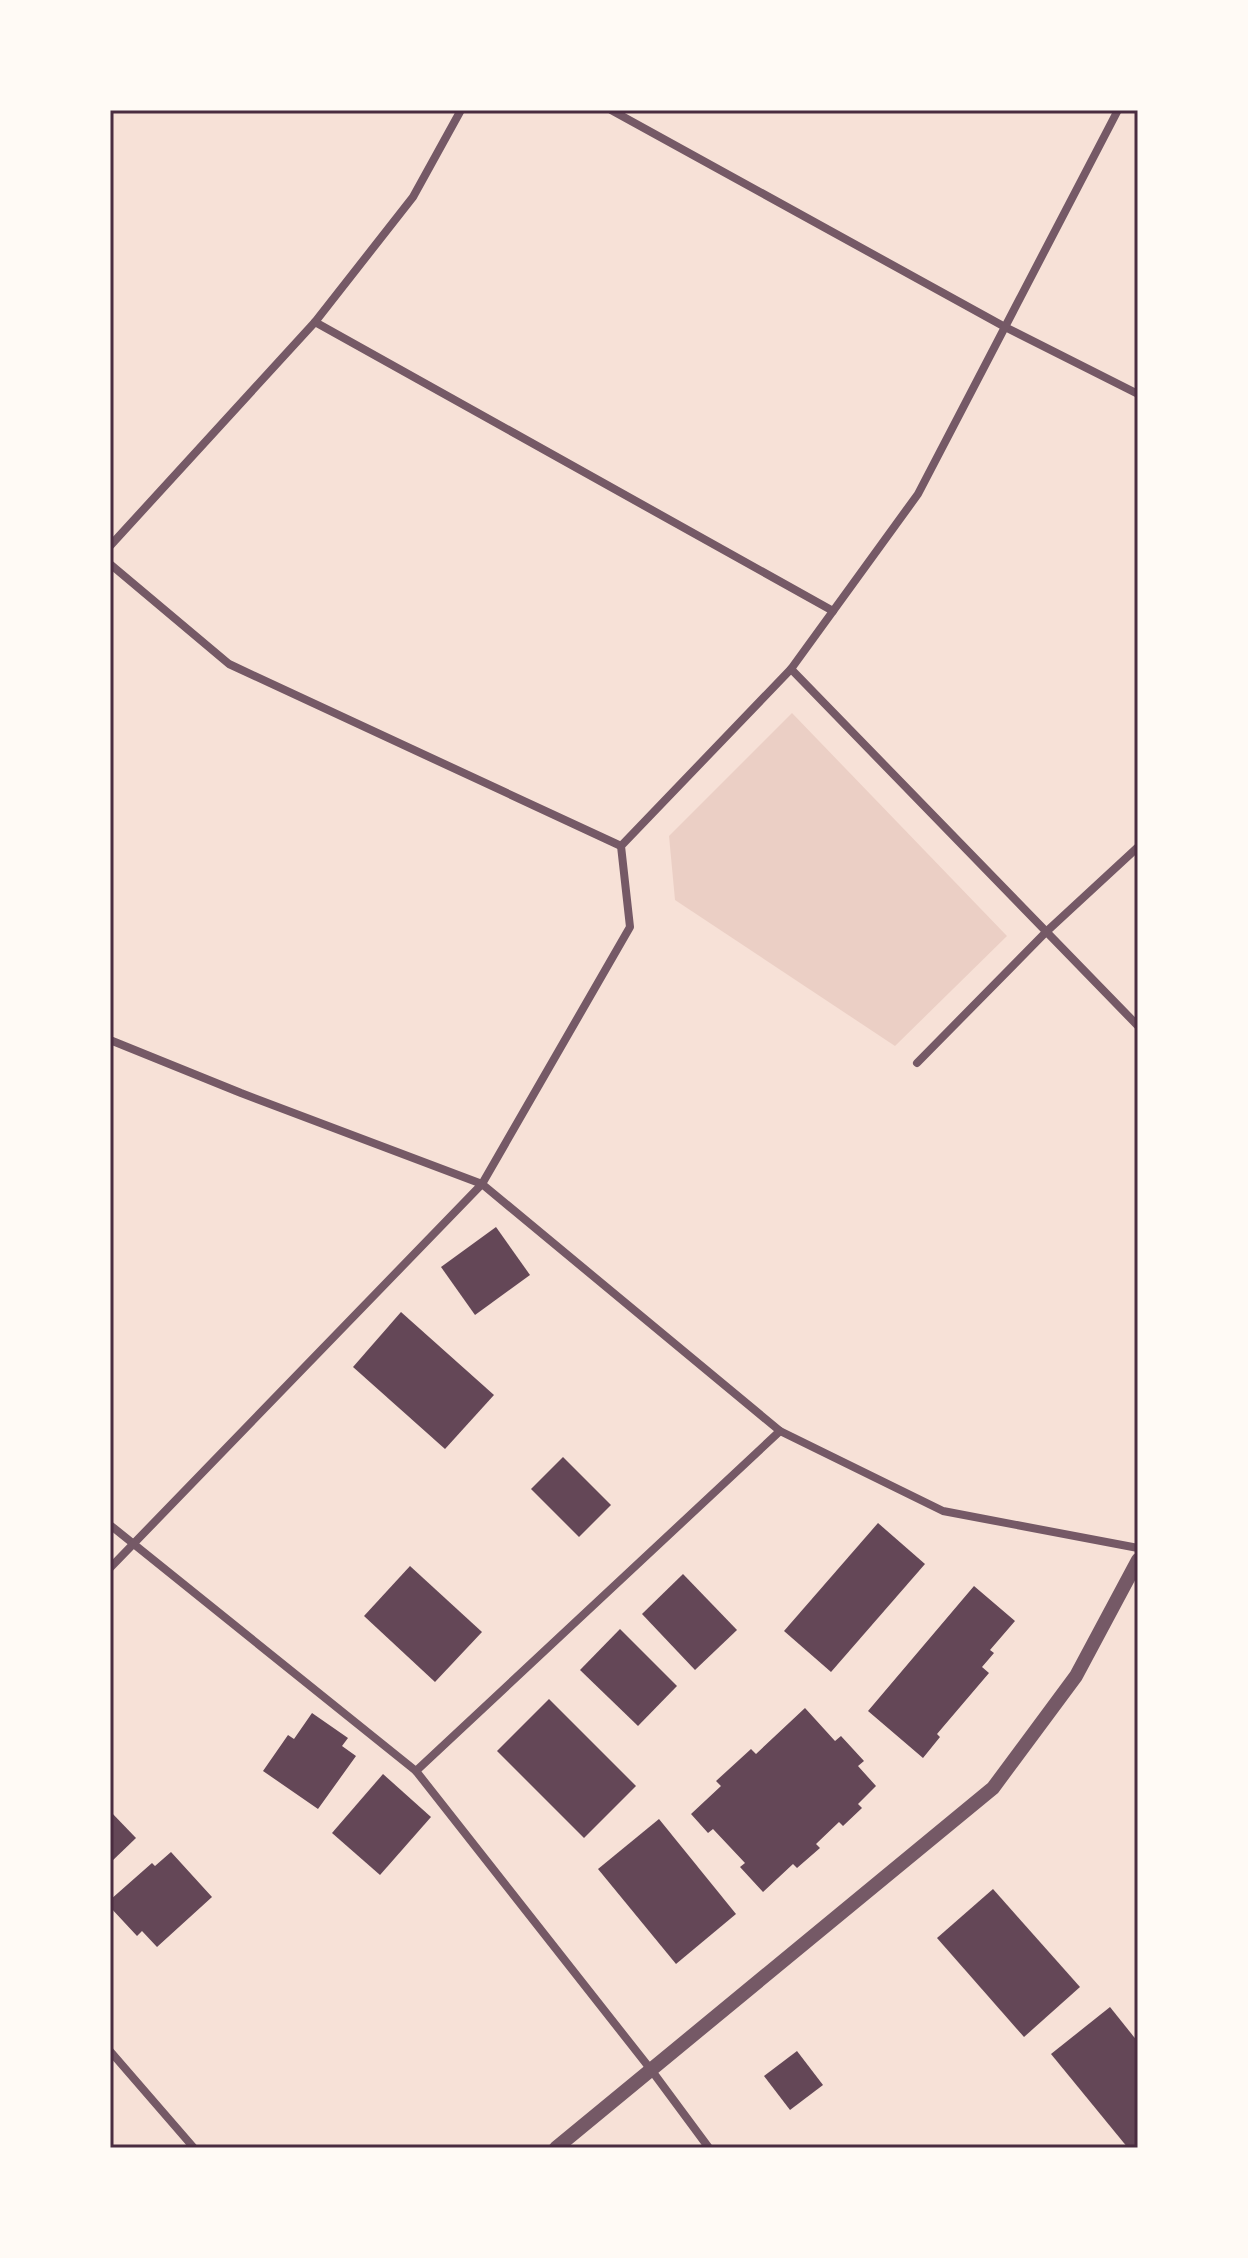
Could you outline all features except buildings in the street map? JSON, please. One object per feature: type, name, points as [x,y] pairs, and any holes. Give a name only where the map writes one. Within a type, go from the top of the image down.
[{"type":"street","points":[[110,546],[315,322],[413,197],[461,110]]},
{"type":"street","points":[[611,110],[1005,327],[1138,394]]},
{"type":"street","points":[[621,846],[791,669],[918,494],[1118,110]]},
{"type":"street","points":[[315,322],[833,611]]},
{"type":"street","points":[[110,564],[229,664],[621,846]]},
{"type":"street","points":[[791,669],[1138,1026]]},
{"type":"street","points":[[110,1568],[482,1184],[630,927],[621,846]]},
{"type":"street","points":[[917,1063],[1046,932],[1138,847]]},
{"type":"street","points":[[110,1040],[482,1184],[780,1431],[943,1511],[1138,1548]]},
{"type":"street","points":[[416,1771],[780,1431]]},
{"type":"street","points":[[110,1525],[416,1771],[709,2148]]},
{"type":"street","points":[[556,2148],[993,1788],[1076,1676],[1138,1560]]},
{"type":"street","points":[[112,2056],[194,2148]]},
{"type":"shaded area","points":[[792,713],[1007,936],[895,1046],[675,900],[669,836]]}]
